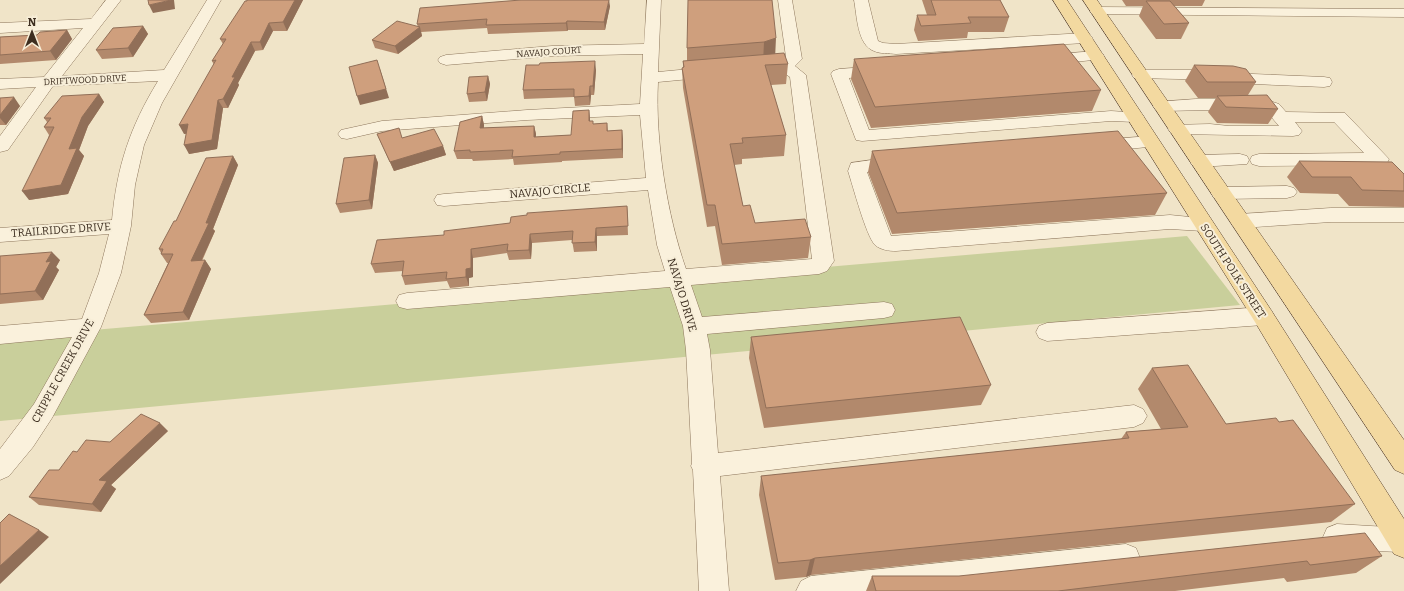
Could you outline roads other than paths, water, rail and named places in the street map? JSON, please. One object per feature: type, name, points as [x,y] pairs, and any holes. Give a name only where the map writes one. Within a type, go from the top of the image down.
[{"type":"main road","name":"SOUTH POLK STREET","points":[[1060,0],[1263,316],[1403,542]]},
{"type":"main road","points":[[1093,6],[1404,462]]},
{"type":"main road","points":[[1203,224],[1242,223]]},
{"type":"street","points":[[1,147],[48,82],[114,0]]},
{"type":"street","name":"CRIPPLE CREEK DRIVE","points":[[0,468],[24,439],[43,411],[90,327],[110,273],[121,226],[125,185],[135,145],[153,103],[214,0]]},
{"type":"street","name":"NAVAJO DRIVE","points":[[654,0],[648,109],[656,183],[667,245],[694,326],[698,350],[704,466],[714,591]]},
{"type":"street","points":[[736,69],[782,64],[790,62],[794,59],[784,0]]},
{"type":"street","points":[[861,0],[871,43],[879,48],[928,49],[1085,38]]},
{"type":"street","points":[[1093,6],[1225,6],[1404,13]]},
{"type":"street","points":[[0,28],[96,23]]},
{"type":"street","name":"NAVAJO COURT","points":[[446,60],[552,51],[650,66],[736,69]]},
{"type":"street","points":[[1026,61],[1096,56]]},
{"type":"street","points":[[406,301],[819,266],[823,261],[798,75],[794,70],[786,68],[736,69]]},
{"type":"street","points":[[902,69],[839,74],[862,136],[1111,116],[1135,117]]},
{"type":"street","name":"DRIFTWOOD DRIVE","points":[[0,84],[169,75]]},
{"type":"street","points":[[1140,75],[1224,75],[1253,79],[1324,82]]},
{"type":"street","points":[[1162,106],[1196,104],[1264,104],[1276,113],[1293,131],[1177,129]]},
{"type":"street","points":[[347,134],[382,126],[404,124],[527,115],[648,109]]},
{"type":"street","points":[[1259,160],[1380,159],[1339,117],[1276,113]]},
{"type":"street","points":[[1078,148],[1151,142]]},
{"type":"street","points":[[1199,161],[1240,160]]},
{"type":"street","points":[[919,161],[858,167],[857,170],[881,239],[886,243],[896,244],[1170,222],[1203,224]]},
{"type":"street","name":"NAVAJO CIRCLE","points":[[444,200],[656,183]]},
{"type":"street","points":[[1221,193],[1287,192]]},
{"type":"street","points":[[1242,223],[1331,215],[1404,215]]},
{"type":"street","name":"TRAILRIDGE DRIVE","points":[[0,235],[121,226]]},
{"type":"street","points":[[694,326],[884,310]]},
{"type":"street","points":[[1048,332],[1263,316]]},
{"type":"street","points":[[0,335],[90,327]]},
{"type":"street","points":[[704,466],[1134,416]]},
{"type":"street","points":[[1310,540],[1341,536],[1403,542]]},
{"type":"street","points":[[811,591],[1151,556]]}]
